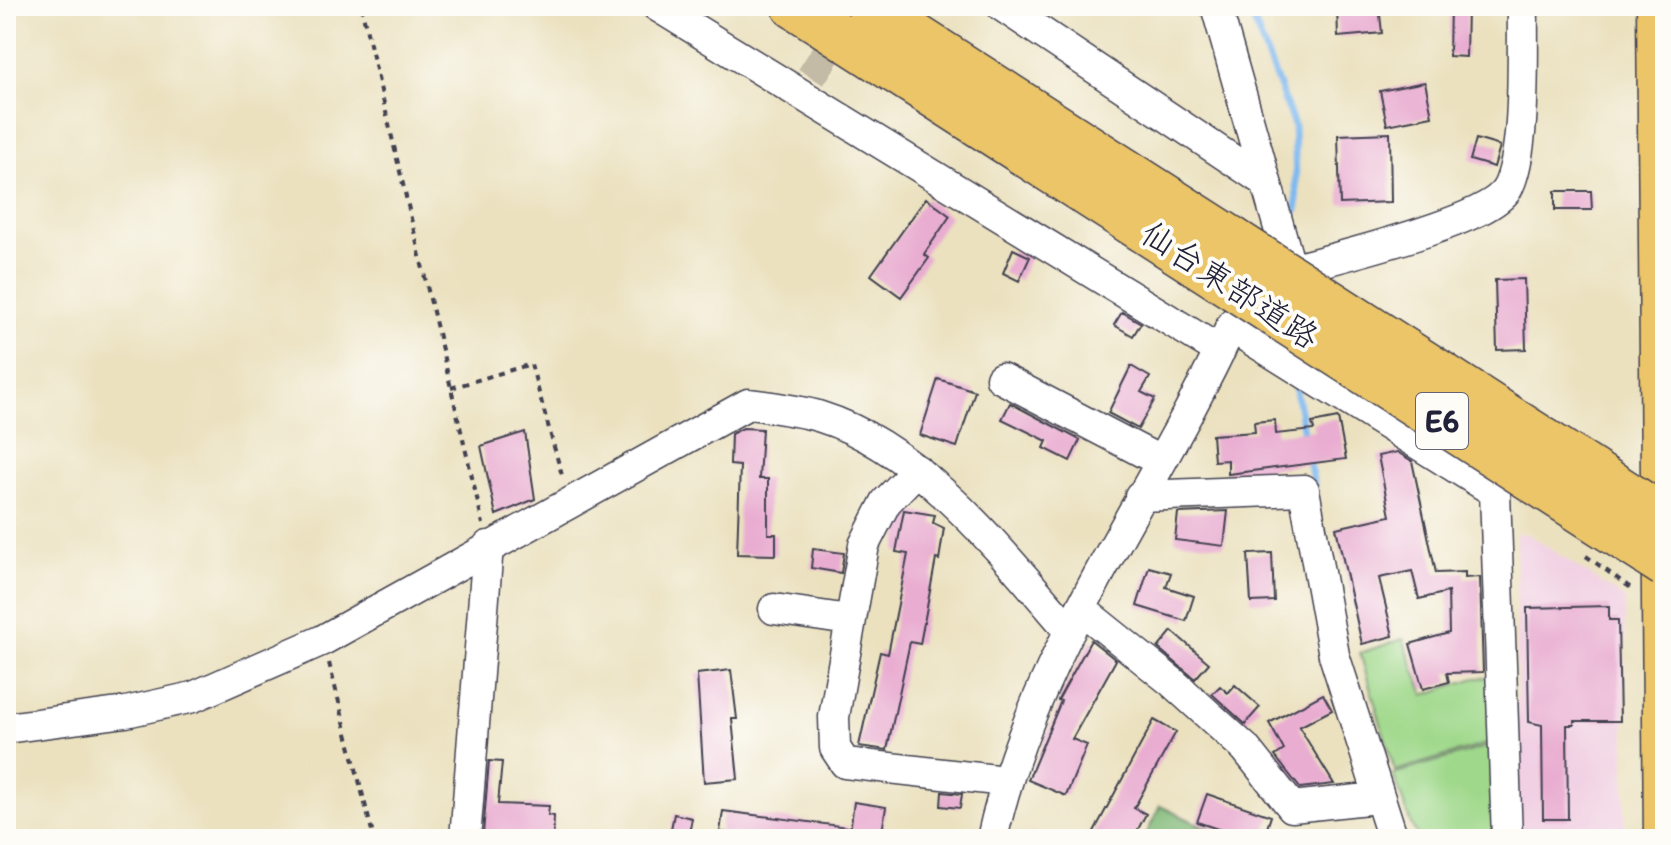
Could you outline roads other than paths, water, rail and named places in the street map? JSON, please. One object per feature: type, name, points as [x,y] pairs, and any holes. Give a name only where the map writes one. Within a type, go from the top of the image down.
[{"type":"highway","name":"仙台東部道路","points":[[794,6],[1665,518]]},
{"type":"highway","name":"仙台東部道路","points":[[869,6],[1225,259],[1665,565]]},
{"type":"main road","points":[[1659,8],[1657,400],[1664,700],[1663,839]]},
{"type":"street","points":[[657,6],[804,86],[1226,339],[1495,492],[1507,839]]},
{"type":"street","points":[[1002,6],[1264,181]]},
{"type":"street","points":[[1216,6],[1291,270]]},
{"type":"street","points":[[992,839],[1005,781],[1075,620],[1254,292],[1270,279],[1291,270],[1475,214],[1505,192],[1511,180],[1518,131],[1523,6]]},
{"type":"street","points":[[1001,378],[1160,461]]},
{"type":"street","points":[[6,728],[126,712],[193,697],[323,640],[568,501],[748,404],[821,417],[871,438],[917,470],[1075,620],[1172,682],[1245,748],[1292,807],[1377,798]]},
{"type":"street","points":[[917,470],[886,502],[864,545],[834,717],[835,748],[845,763],[1005,781]]},
{"type":"street","points":[[1140,496],[1304,490],[1334,655],[1377,798],[1393,839]]},
{"type":"street","points":[[465,839],[488,546]]},
{"type":"street","points":[[774,609],[849,620]]},
{"type":"waterway","points":[[1248,6],[1294,125],[1297,210]]},
{"type":"waterway","points":[[1294,379],[1305,439]]},
{"type":"waterway","points":[[1308,455],[1314,486]]},
{"type":"tunnel","points":[[811,77],[849,18]]}]
